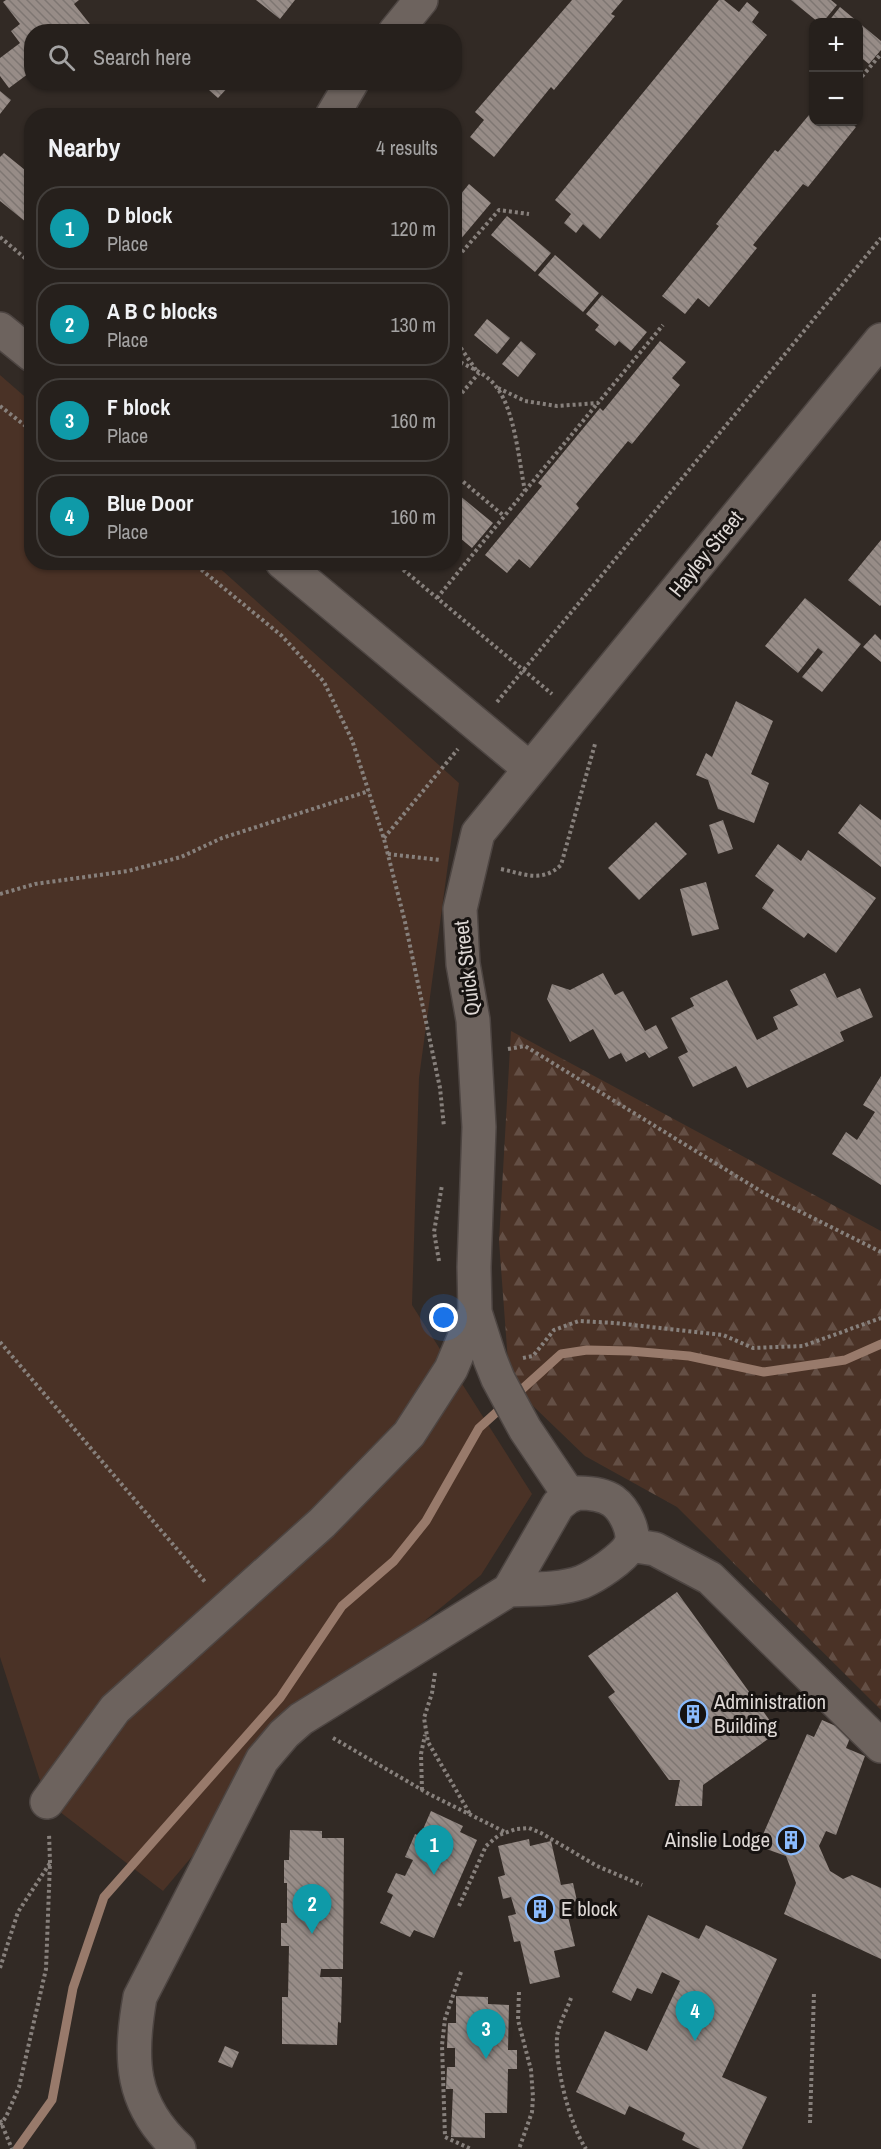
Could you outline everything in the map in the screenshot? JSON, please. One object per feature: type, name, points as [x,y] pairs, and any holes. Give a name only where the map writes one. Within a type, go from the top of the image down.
[{"type":"street","points":[[401,24],[421,0]]},
{"type":"street","points":[[337,108],[347,90]]},
{"type":"street","points":[[0,329],[24,348]]},
{"type":"street","name":"Hayley Street","points":[[530,769],[881,340]]},
{"type":"street","points":[[292,570],[530,769]]},
{"type":"street","name":"Quick Street","points":[[530,769],[478,833],[460,909],[463,964],[473,1020],[478,1127],[475,1312],[494,1369],[525,1429],[570,1496]]},
{"type":"street","points":[[47,1802],[116,1709],[322,1523],[409,1434],[451,1369],[475,1312]]},
{"type":"street","points":[[179,2149],[151,2118],[140,2092],[134,2064],[134,2030],[140,1997],[262,1760],[300,1719],[509,1590],[529,1559],[558,1505],[570,1496],[590,1493],[614,1502],[629,1525],[632,1535],[630,1545],[611,1564],[582,1581],[548,1588],[509,1590]]},
{"type":"street","points":[[630,1545],[655,1548],[710,1578],[881,1746]]},
{"type":"path","points":[[863,75],[881,54]]},
{"type":"path","points":[[462,252],[499,210],[529,214]]},
{"type":"path","points":[[0,237],[24,257]]},
{"type":"path","points":[[384,838],[881,238]]},
{"type":"path","points":[[462,567],[663,325]]},
{"type":"path","points":[[462,349],[479,372]]},
{"type":"path","points":[[462,363],[479,372],[497,387],[525,401],[557,406],[598,403]]},
{"type":"path","points":[[462,392],[479,372]]},
{"type":"path","points":[[497,387],[512,421],[525,491]]},
{"type":"path","points":[[0,406],[24,425]]},
{"type":"path","points":[[462,481],[504,516]]},
{"type":"path","points":[[202,570],[282,636],[324,682],[352,740],[384,838],[405,922],[440,1088],[444,1129]]},
{"type":"path","points":[[404,570],[575,714]]},
{"type":"path","points":[[437,598],[460,570]]},
{"type":"path","points":[[0,894],[35,884],[128,871],[181,857],[222,838],[369,791]]},
{"type":"path","points":[[475,1056],[525,1046],[767,1196],[881,1252]]},
{"type":"path","points":[[440,1271],[434,1232],[442,1182]]},
{"type":"path","points":[[494,1369],[515,1359],[532,1356],[554,1330],[579,1321],[723,1335],[753,1348],[803,1346],[881,1318]]},
{"type":"path","points":[[0,1342],[228,1608]]},
{"type":"path","points":[[434,1666],[432,1693],[424,1718],[428,1742],[471,1815]]},
{"type":"path","points":[[315,1710],[330,1737],[422,1790],[506,1832]]},
{"type":"path","points":[[422,1790],[421,1754],[426,1731]]},
{"type":"path","points":[[12,2149],[1,2122],[19,2088],[46,1969],[50,1863],[47,1802]]},
{"type":"path","points":[[459,1906],[486,1846],[506,1832],[529,1828],[597,1866],[642,1885]]},
{"type":"path","points":[[0,1968],[18,1912],[50,1863]]},
{"type":"path","points":[[461,1972],[445,2019],[442,2046],[445,2138],[471,2149]]},
{"type":"path","points":[[519,1992],[518,2020],[531,2070],[533,2097],[532,2112],[519,2149]]},
{"type":"path","points":[[810,2123],[814,1992]]},
{"type":"path","points":[[571,1998],[557,2036],[560,2070],[578,2137],[586,2149]]},
{"type":"green space","points":[[0,375],[24,396],[24,570],[222,570],[459,783],[419,1078],[412,1305],[532,1494],[481,1575],[315,1710],[163,1891],[47,1802],[0,1657]]},
{"type":"green space","points":[[511,1031],[881,1231],[881,1710],[677,1507],[585,1456],[532,1405],[508,1362],[499,1241]]},
{"type":"building","points":[[6,0],[79,0],[74,4],[90,24],[24,24],[24,77],[9,88],[0,76],[0,58],[20,43],[11,31],[20,24],[3,2]]},
{"type":"building","points":[[256,0],[295,0],[280,19]]},
{"type":"building","points":[[572,0],[623,0],[611,14],[615,16],[554,90],[551,87],[494,157],[470,137],[484,120],[475,112]]},
{"type":"building","points":[[719,0],[724,0],[739,12],[747,2],[759,12],[752,22],[767,35],[600,239],[583,224],[576,233],[564,223],[571,214],[555,200]]},
{"type":"building","points":[[791,0],[831,0],[837,5],[826,18],[813,18]]},
{"type":"building","points":[[840,7],[853,18],[831,18]]},
{"type":"building","points":[[863,26],[881,41],[881,50],[869,64],[863,59]]},
{"type":"building","points":[[209,90],[225,90],[218,98]]},
{"type":"building","points":[[0,91],[11,100],[0,114]]},
{"type":"building","points":[[809,115],[809,126],[856,127],[808,187],[803,184],[753,245],[757,248],[709,307],[698,298],[685,314],[662,296],[719,226],[716,224],[775,150],[778,152]]},
{"type":"building","points":[[4,153],[24,169],[24,220],[0,201],[0,157]]},
{"type":"building","points":[[469,184],[491,203],[462,237],[462,193]]},
{"type":"building","points":[[507,216],[551,253],[535,272],[491,235]]},
{"type":"building","points":[[555,255],[599,293],[583,312],[538,275]]},
{"type":"building","points":[[602,295],[647,332],[631,351],[619,341],[615,346],[595,330],[599,325],[586,314]]},
{"type":"building","points":[[487,319],[510,338],[497,354],[474,335]]},
{"type":"building","points":[[521,341],[536,354],[518,377],[502,364]]},
{"type":"building","points":[[660,341],[686,362],[672,378],[680,385],[632,444],[628,441],[576,504],[579,508],[530,568],[519,559],[507,573],[485,555],[542,486],[538,483],[600,408],[603,411]]},
{"type":"building","points":[[462,498],[493,523],[472,548],[462,540]]},
{"type":"building","points":[[881,540],[881,605],[880,606],[848,580]]},
{"type":"building","points":[[805,598],[861,644],[822,692],[802,677],[823,652],[818,648],[798,673],[765,646]]},
{"type":"building","points":[[875,634],[881,640],[881,662],[863,647]]},
{"type":"building","points":[[736,701],[773,721],[751,774],[769,783],[754,823],[718,809],[708,780],[696,775],[706,753],[712,757]]},
{"type":"building","points":[[860,804],[881,820],[881,867],[838,833]]},
{"type":"building","points":[[723,820],[733,849],[718,854],[709,825]]},
{"type":"building","points":[[656,822],[687,854],[639,900],[608,868]]},
{"type":"building","points":[[778,844],[801,861],[808,850],[876,898],[836,953],[808,933],[804,938],[762,908],[774,890],[755,876]]},
{"type":"building","points":[[706,882],[719,929],[692,936],[680,889]]},
{"type":"building","points":[[603,973],[615,995],[623,991],[645,1031],[656,1025],[668,1048],[649,1058],[645,1052],[626,1062],[621,1053],[609,1059],[593,1029],[570,1042],[547,999],[552,984],[570,990]]},
{"type":"building","points":[[825,973],[837,998],[860,988],[873,1017],[840,1032],[844,1041],[747,1088],[736,1066],[693,1087],[678,1057],[688,1052],[671,1018],[694,1006],[690,998],[727,980],[757,1040],[778,1029],[773,1017],[798,1005],[790,990]]},
{"type":"building","points":[[881,1076],[881,1185],[832,1154],[846,1132],[857,1140],[875,1112],[863,1105]]},
{"type":"building","name":"Administration Building","points":[[677,1592],[778,1732],[703,1785],[702,1806],[675,1806],[680,1780],[669,1780],[608,1697],[615,1692],[588,1656]]},
{"type":"building","name":"Ainslie Lodge","points":[[822,1720],[852,1733],[846,1748],[865,1756],[836,1835],[826,1831],[819,1846],[830,1871],[843,1879],[852,1875],[881,1888],[881,1959],[784,1914],[796,1883],[786,1856],[758,1846],[807,1734],[814,1737]]},
{"type":"building","points":[[431,1811],[463,1826],[460,1832],[477,1840],[434,1938],[414,1930],[410,1937],[380,1923],[393,1895],[387,1892],[396,1873],[405,1876],[413,1860],[405,1857],[415,1834],[420,1836]]},
{"type":"building","points":[[290,1830],[322,1831],[322,1838],[344,1838],[343,1969],[321,1969],[320,1977],[342,1977],[341,2023],[338,2022],[337,2045],[282,2044],[282,1997],[288,1997],[289,1946],[281,1946],[281,1923],[287,1923],[287,1883],[284,1883],[284,1860],[289,1860]]},
{"type":"building","name":"E block","points":[[529,1839],[530,1846],[551,1841],[561,1885],[573,1883],[577,1901],[565,1904],[575,1946],[554,1951],[560,1977],[530,1984],[520,1941],[514,1942],[508,1916],[516,1914],[511,1897],[503,1899],[498,1877],[505,1875],[498,1846]]},
{"type":"building","points":[[648,1915],[699,1939],[706,1925],[777,1959],[722,2077],[767,2097],[742,2149],[700,2149],[682,2140],[685,2133],[629,2106],[625,2115],[576,2092],[605,2031],[647,2051],[680,1981],[662,1972],[652,1994],[637,1988],[631,2001],[612,1992]]},
{"type":"building","points":[[456,1996],[488,1997],[488,2004],[509,2005],[508,2050],[517,2050],[517,2069],[508,2069],[507,2113],[485,2113],[485,2138],[451,2137],[453,2089],[446,2089],[447,2067],[455,2067],[455,2048],[447,2048],[448,2023],[456,2023]]},
{"type":"building","points":[[225,2046],[239,2052],[232,2068],[218,2062]]},
{"type":"waterway","points":[[17,2149],[52,2100],[73,1988],[104,1897],[280,1698],[342,1606],[394,1561],[426,1521],[479,1428],[561,1354],[587,1350],[689,1356],[764,1372],[845,1360],[881,1344]]},
{"type":"place","name":"Administration Building","points":[[693,1714]]},
{"type":"place","name":"Ainslie Lodge","points":[[791,1840]]},
{"type":"place","name":"D block","points":[[434,1875]]},
{"type":"place","name":"E block","points":[[540,1909]]},
{"type":"place","name":"A B C blocks","points":[[312,1934]]},
{"type":"place","name":"Blue Door","points":[[695,2041]]},
{"type":"place","name":"F block","points":[[486,2059]]}]
